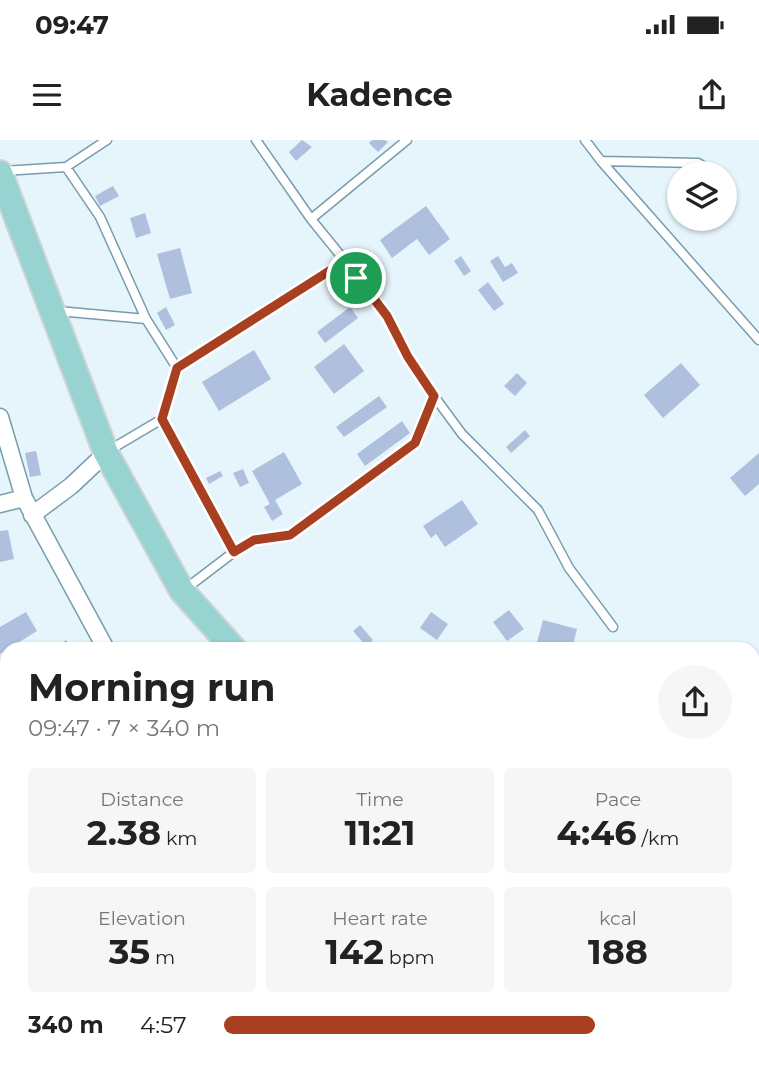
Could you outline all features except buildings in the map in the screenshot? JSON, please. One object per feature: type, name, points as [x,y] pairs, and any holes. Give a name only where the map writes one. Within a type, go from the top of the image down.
[{"type":"main road","points":[[0,172],[106,453],[183,591],[228,642]]},
{"type":"street","points":[[0,417],[24,498],[102,642]]},
{"type":"street","points":[[32,515],[71,486],[106,453]]},
{"type":"street","points":[[0,504],[24,498]]},
{"type":"lane","points":[[0,172],[66,167],[107,140]]},
{"type":"lane","points":[[256,140],[311,219],[387,316],[408,357],[462,434],[538,510],[569,568],[613,627]]},
{"type":"lane","points":[[311,219],[407,140]]},
{"type":"lane","points":[[585,140],[601,162],[759,340]]},
{"type":"lane","points":[[601,162],[667,163]]},
{"type":"lane","points":[[66,167],[100,217],[146,319],[177,368]]},
{"type":"lane","points":[[106,453],[162,419],[177,368],[345,261]]},
{"type":"lane","points":[[52,310],[146,319]]},
{"type":"lane","points":[[183,591],[254,540],[290,535],[415,443],[434,396]]},
{"type":"lane","points":[[162,419],[234,552]]},
{"type":"route","points":[[345,261],[356,278],[387,316],[408,357],[434,396],[415,443],[290,535],[254,540],[234,552],[162,419],[177,368],[345,261]]}]
